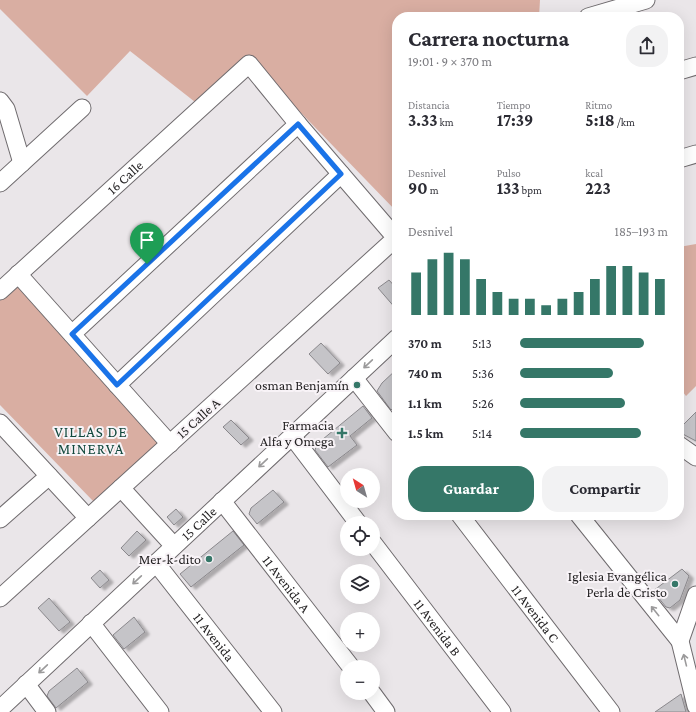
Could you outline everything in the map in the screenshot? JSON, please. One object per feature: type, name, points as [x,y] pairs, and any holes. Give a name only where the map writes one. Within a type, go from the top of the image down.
[{"type":"street","points":[[605,12],[646,0]]},
{"type":"street","name":"16 Calle","points":[[0,291],[249,64],[298,124]]},
{"type":"street","points":[[684,70],[696,66]]},
{"type":"street","points":[[0,101],[6,109],[22,163]]},
{"type":"street","points":[[0,183],[82,108]]},
{"type":"street","points":[[72,334],[298,124],[392,237]]},
{"type":"street","points":[[684,158],[696,154]]},
{"type":"street","points":[[117,385],[341,174]]},
{"type":"street","name":"15 Calle A","points":[[0,598],[392,244]]},
{"type":"street","points":[[18,274],[170,444]]},
{"type":"street","name":"15 Calle","points":[[0,709],[392,343]]},
{"type":"street","points":[[354,378],[392,427]]},
{"type":"street","points":[[0,423],[88,518]]},
{"type":"street","points":[[292,436],[353,516]]},
{"type":"street","points":[[684,449],[696,457]]},
{"type":"street","points":[[0,519],[49,476]]},
{"type":"street","points":[[121,488],[174,546]]},
{"type":"street","name":"11 Avenida A","points":[[222,501],[346,660]]},
{"type":"street","name":"11 Avenida C","points":[[464,520],[611,712]]},
{"type":"street","points":[[583,520],[680,641],[696,706]]},
{"type":"street","name":"11 Avenida B","points":[[380,552],[502,712]]},
{"type":"street","name":"11 Avenida","points":[[156,562],[273,712]]},
{"type":"street","points":[[680,641],[696,595]]},
{"type":"street","points":[[91,623],[160,712]]},
{"type":"street","points":[[26,684],[48,712]]},
{"type":"street","points":[[377,700],[386,712]]},
{"type":"shaded area","points":[[0,0],[540,0],[539,12],[392,12],[392,207],[250,60],[204,109],[130,51],[87,96],[0,9]]},
{"type":"shaded area","points":[[696,244],[696,386],[686,396],[684,393],[684,246]]},
{"type":"shaded area","points":[[18,281],[162,439],[94,502],[0,405],[0,299]]},
{"type":"building","points":[[389,280],[392,283],[392,304],[378,288]]},
{"type":"building","points":[[321,343],[340,363],[328,374],[309,354]]},
{"type":"building","points":[[392,374],[391,410],[377,391],[382,383]]},
{"type":"building","points":[[363,406],[372,418],[350,436],[357,445],[328,467],[315,450],[317,444]]},
{"type":"building","points":[[696,412],[696,441],[684,435],[684,424]]},
{"type":"building","points":[[231,420],[249,438],[241,445],[223,427]]},
{"type":"building","points":[[273,490],[284,502],[257,524],[249,514],[251,508]]},
{"type":"building","points":[[176,509],[183,517],[174,525],[167,517]]},
{"type":"building","points":[[137,531],[146,540],[129,556],[121,548]]},
{"type":"building","points":[[233,531],[244,545],[191,587],[180,574]]},
{"type":"building","name":"Iglesia Evangélica Perla de Cristo","points":[[682,569],[689,576],[680,600],[670,608],[666,607],[653,591]]},
{"type":"building","points":[[100,570],[109,580],[100,588],[91,578]]},
{"type":"building","points":[[49,598],[70,622],[59,631],[38,608]]},
{"type":"building","points":[[134,617],[145,632],[124,649],[113,635]]},
{"type":"building","points":[[77,668],[88,682],[56,708],[47,696],[49,691]]},
{"type":"building","points":[[681,694],[686,712],[655,712]]},
{"type":"place","name":"osman Benjamín","points":[[357,385]]},
{"type":"place","name":"Farmacia Alfa y Omega","points":[[342,433]]},
{"type":"place","name":"Mer-k-dito","points":[[209,559]]},
{"type":"place","name":"Iglesia Evangélica Perla de Cristo","points":[[675,584]]},
{"type":"district","name":"VILLAS DE MINERVA","points":[[91,440]]},
{"type":"route","points":[[298,124],[341,174],[117,385],[72,334],[147,264],[298,124]]}]
